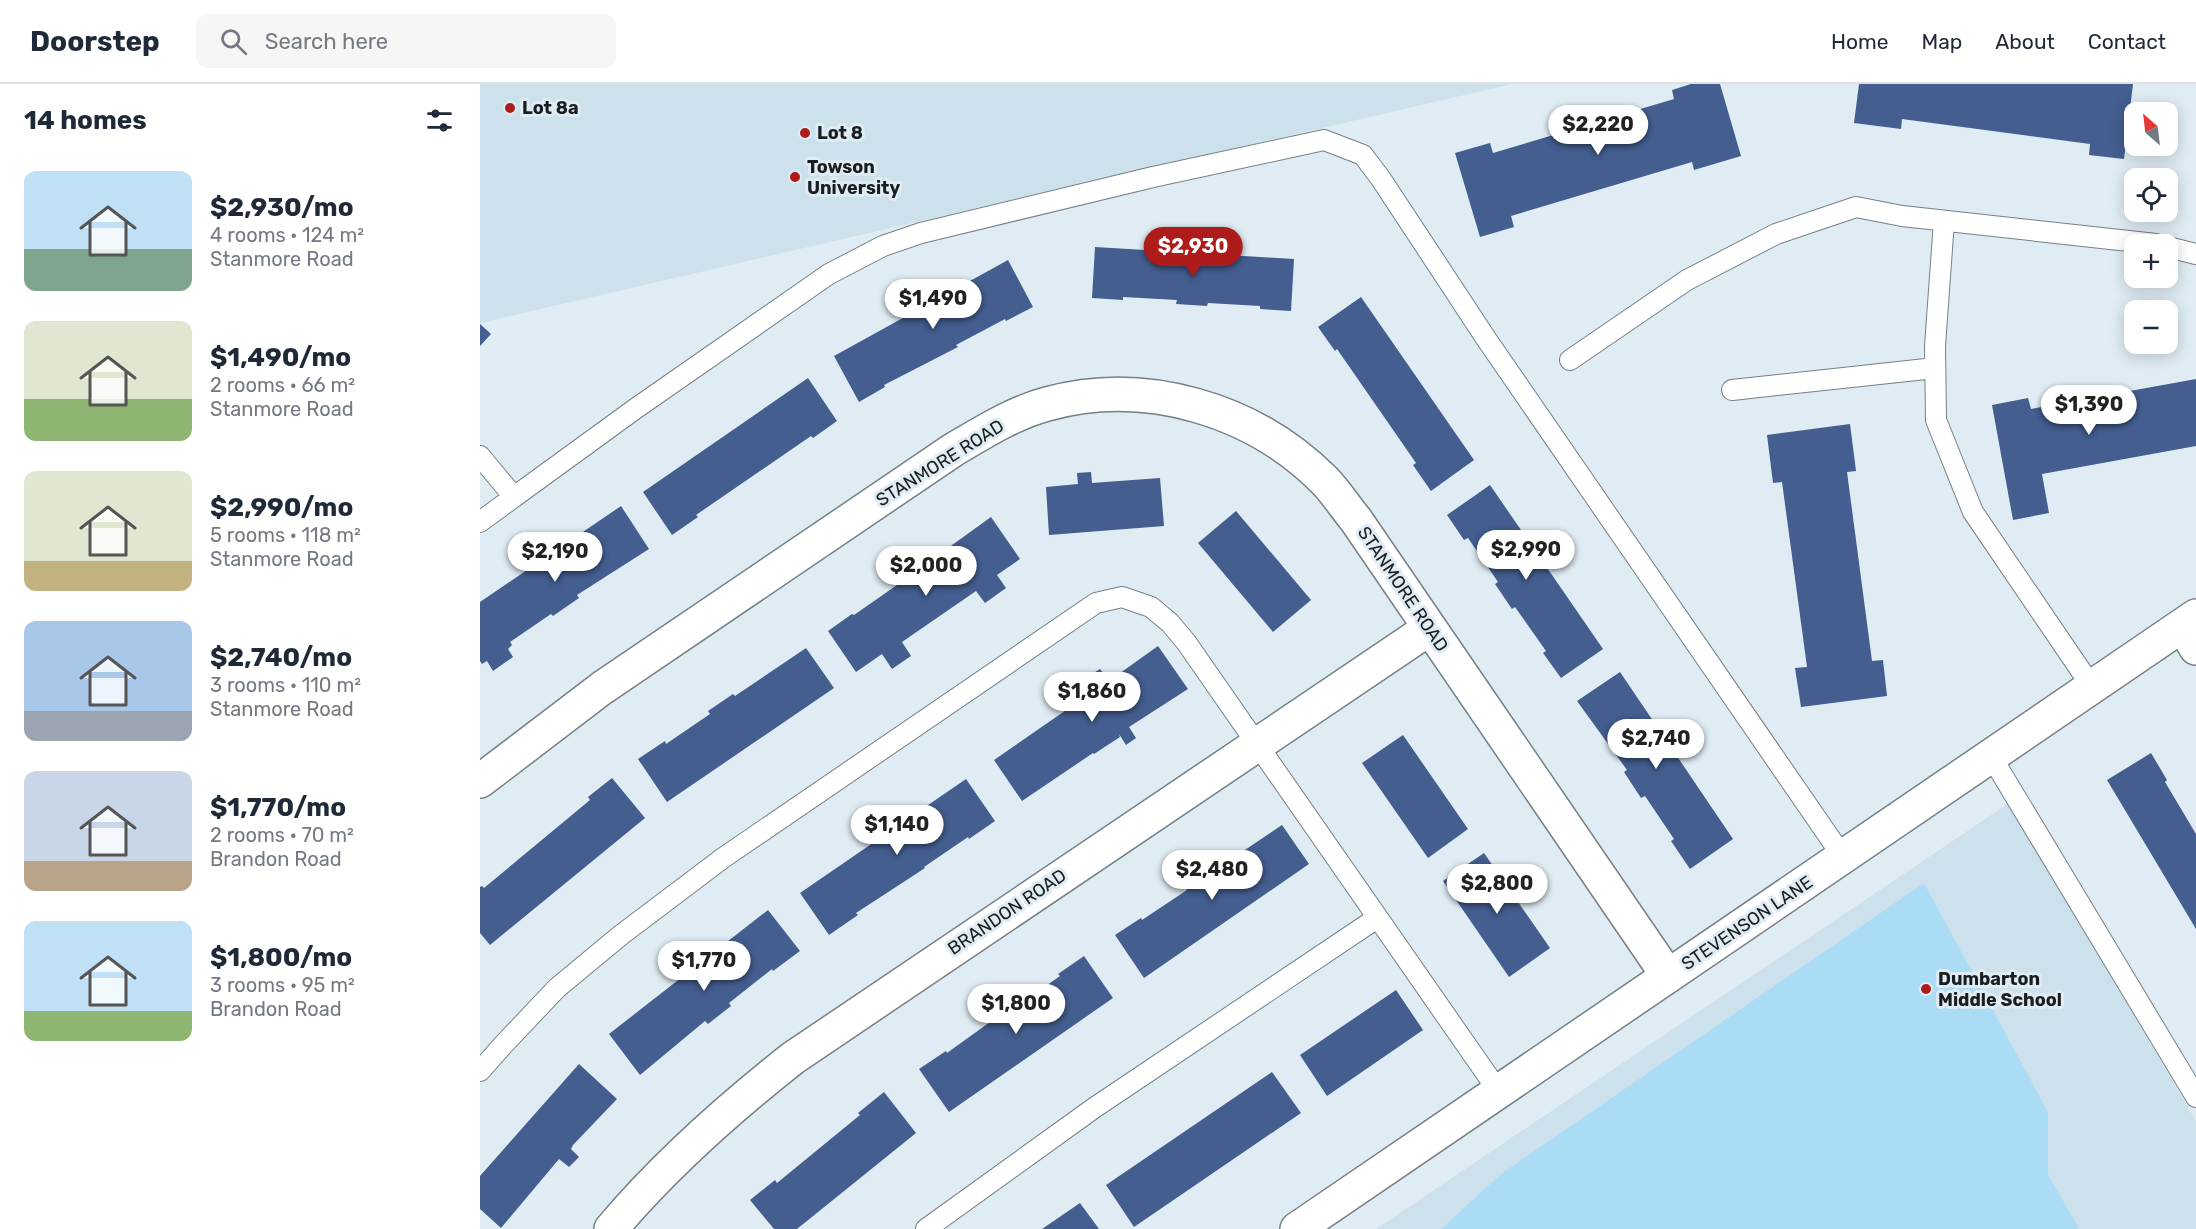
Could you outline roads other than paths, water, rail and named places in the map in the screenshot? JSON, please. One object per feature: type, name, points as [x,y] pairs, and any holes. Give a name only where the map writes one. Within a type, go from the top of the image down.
[{"type":"street","name":"STANMORE ROAD","points":[[480,781],[602,688],[952,450],[1001,423],[1046,404],[1090,396],[1134,394],[1183,401],[1227,415],[1267,435],[1298,456],[1326,482],[1356,520],[1668,976]]},
{"type":"street","name":"BRANDON ROAD","points":[[611,1229],[638,1197],[688,1147],[737,1103],[793,1058],[1430,628]]},
{"type":"street","name":"STEVENSON LANE","points":[[1297,1229],[2092,687],[2192,630]]},
{"type":"lane","points":[[480,522],[635,409],[829,274],[883,246],[921,234],[1153,177],[1324,140],[1363,155],[1382,179],[1487,340],[1844,857]]},
{"type":"lane","points":[[1570,360],[1687,280],[1776,234],[1856,207],[1902,216],[2124,241]]},
{"type":"lane","points":[[1944,221],[1935,346],[1936,420],[1973,512],[2092,687]]},
{"type":"lane","points":[[2178,250],[2196,254]]},
{"type":"lane","points":[[1732,390],[1935,368]]},
{"type":"lane","points":[[480,456],[514,497]]},
{"type":"lane","points":[[480,1071],[557,988],[621,935],[723,858],[1096,603],[1122,597],[1151,607],[1170,623],[1186,642],[1499,1092]]},
{"type":"lane","points":[[1991,756],[2196,1097]]},
{"type":"lane","points":[[926,1229],[1094,1108],[1377,918]]},
{"type":"place","name":"Lot 8a","points":[[510,108]]},
{"type":"place","name":"Lot 8","points":[[805,133]]},
{"type":"place","name":"Towson University","points":[[795,177]]},
{"type":"place","name":"Dumbarton Middle School","points":[[1926,989]]}]
